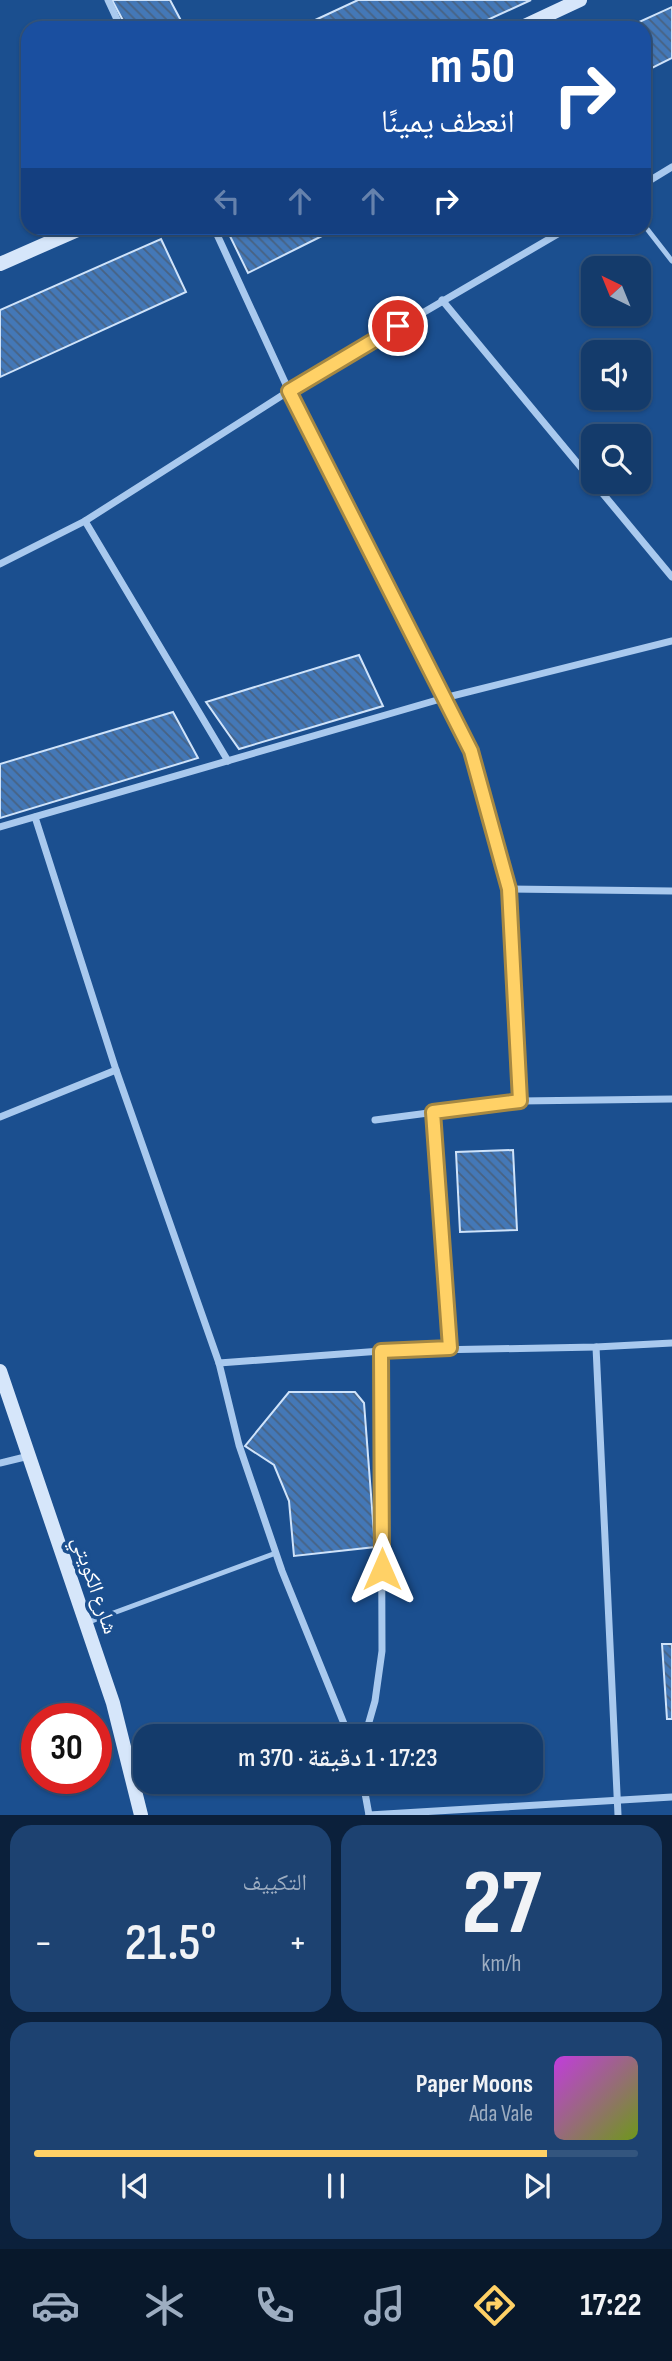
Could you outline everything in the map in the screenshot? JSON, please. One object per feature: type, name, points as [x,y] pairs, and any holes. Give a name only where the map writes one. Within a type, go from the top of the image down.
[{"type":"street","points":[[108,0],[118,21]]},
{"type":"street","points":[[532,21],[559,5],[580,0]]},
{"type":"street","points":[[651,180],[672,167]]},
{"type":"street","points":[[0,264],[66,235]]},
{"type":"street","points":[[217,235],[289,391],[471,751],[509,889],[520,1101]]},
{"type":"street","points":[[0,564],[85,521],[289,391],[556,235]]},
{"type":"street","points":[[442,300],[672,577]]},
{"type":"street","points":[[85,521],[228,761]]},
{"type":"street","points":[[0,827],[444,698],[672,641]]},
{"type":"street","points":[[35,817],[116,1070],[219,1363],[239,1445],[276,1553],[344,1724]]},
{"type":"street","points":[[509,889],[672,891]]},
{"type":"street","points":[[0,1117],[116,1070]]},
{"type":"street","points":[[374,1120],[520,1101],[672,1099]]},
{"type":"street","points":[[433,1112],[450,1348]]},
{"type":"street","points":[[219,1363],[381,1351],[672,1343]]},
{"type":"street","points":[[596,1347],[618,1815]]},
{"type":"street","points":[[368,1724],[375,1701],[382,1651],[381,1351]]},
{"type":"street","name":"شارع الكويتي","points":[[0,1371],[113,1703],[141,1815]]},
{"type":"street","points":[[0,1463],[29,1456]]},
{"type":"street","points":[[365,1794],[369,1815],[672,1797]]},
{"type":"lane","points":[[651,234],[672,261]]},
{"type":"lane","points":[[86,1623],[276,1553]]},
{"type":"building","points":[[112,0],[170,0],[181,21],[123,21]]},
{"type":"building","points":[[358,0],[531,0],[485,21],[313,21]]},
{"type":"building","points":[[672,7],[672,58],[651,68],[651,21],[641,21]]},
{"type":"building","points":[[229,235],[324,235],[248,273]]},
{"type":"building","points":[[161,239],[186,292],[0,377],[0,310]]},
{"type":"building","points":[[359,655],[383,706],[239,749],[206,702]]},
{"type":"building","points":[[173,712],[198,758],[0,818],[0,764]]},
{"type":"building","points":[[513,1150],[517,1230],[460,1232],[456,1152]]},
{"type":"building","points":[[289,1392],[355,1392],[364,1403],[375,1547],[294,1556],[289,1501],[274,1465],[245,1446]]},
{"type":"building","points":[[662,1644],[672,1644],[672,1719],[667,1719]]},
{"type":"route","points":[[382,1569],[381,1351],[450,1348],[433,1112],[520,1101],[509,889],[471,751],[289,391],[398,326]]}]
